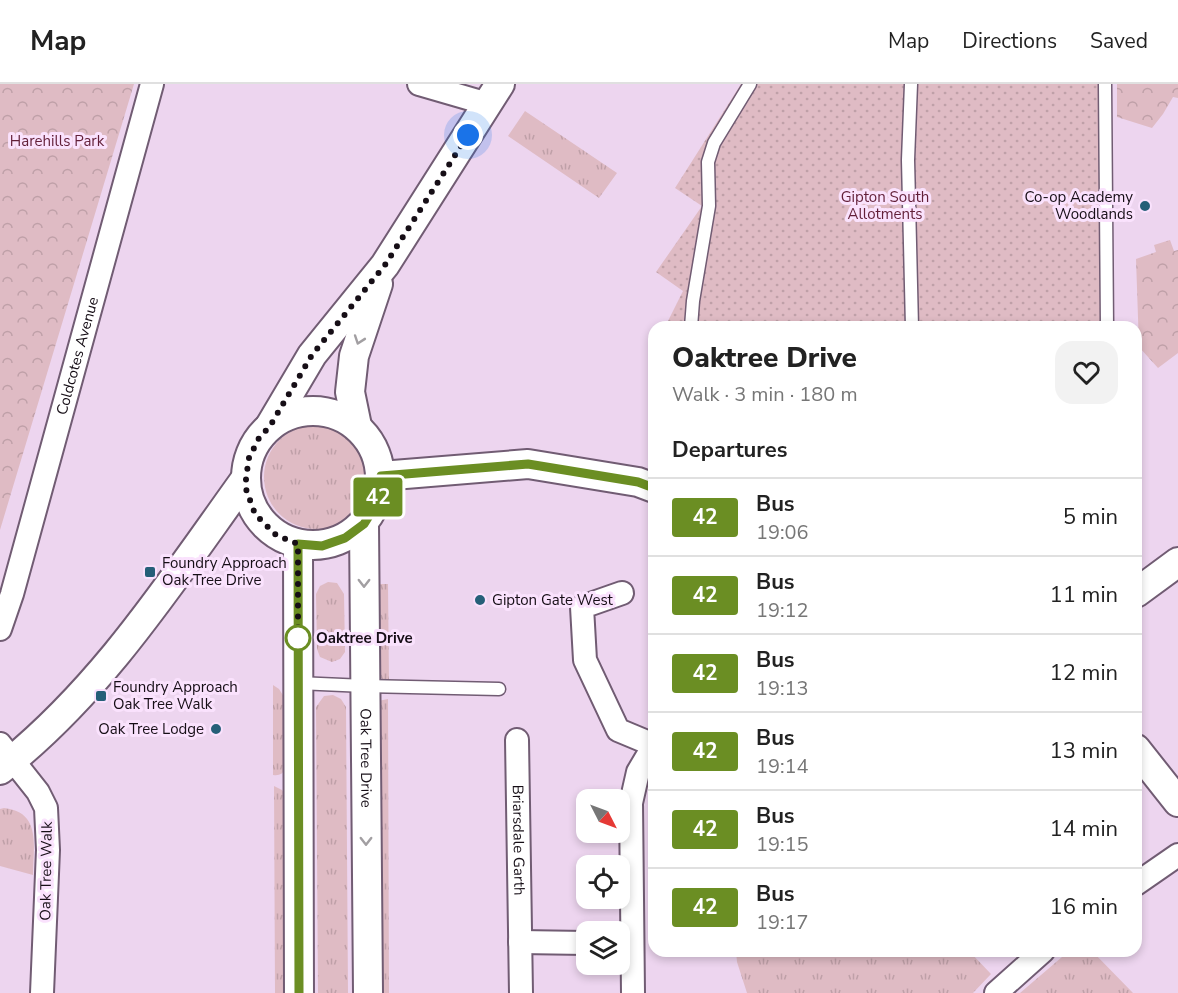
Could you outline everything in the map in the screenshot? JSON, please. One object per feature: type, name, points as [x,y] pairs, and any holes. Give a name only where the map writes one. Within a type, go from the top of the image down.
[{"type":"street","name":"Coldcotes Avenue","points":[[0,629],[15,583],[152,84]]},
{"type":"street","points":[[270,426],[297,412],[313,410],[336,414],[357,426],[371,442],[380,466],[381,476],[377,503],[364,524],[345,538],[322,546],[298,544],[276,535],[255,514],[246,489],[246,478],[249,458],[259,438],[270,426],[312,355],[385,265],[494,94],[419,84]]},
{"type":"street","points":[[357,426],[350,393],[354,356],[385,265]]},
{"type":"street","points":[[381,476],[528,464],[638,482],[648,486]]},
{"type":"street","points":[[4,758],[73,705],[136,632],[246,478]]},
{"type":"street","name":"Oak Tree Drive","points":[[364,524],[368,993]]},
{"type":"street","points":[[203,537],[220,528],[242,525],[271,530]]},
{"type":"street","points":[[298,544],[299,993]]},
{"type":"street","points":[[1142,588],[1178,561]]},
{"type":"street","points":[[622,593],[582,607],[585,660],[618,730],[648,742]]},
{"type":"street","name":"Briarsdale Garth","points":[[517,740],[521,993]]},
{"type":"street","points":[[627,921],[631,802],[638,772],[648,755]]},
{"type":"street","points":[[1142,757],[1178,802]]},
{"type":"street","name":"Oak Tree Walk","points":[[4,758],[38,792],[46,808],[48,850],[42,993]]},
{"type":"street","points":[[1142,880],[1178,855]]},
{"type":"street","points":[[520,942],[576,943]]},
{"type":"street","points":[[996,993],[1036,957]]},
{"type":"street","points":[[630,972],[633,993]]},
{"type":"lane","points":[[691,321],[709,206],[708,162],[714,142],[750,84]]},
{"type":"lane","points":[[911,84],[908,184],[912,321]]},
{"type":"lane","points":[[1105,84],[1107,321]]},
{"type":"lane","points":[[298,683],[499,689]]},
{"type":"green space","name":"Harehills Park","points":[[0,84],[134,84],[0,530]]},
{"type":"green space","name":"Gipton South Allotments","points":[[741,84],[1111,84],[1113,321],[668,321],[683,291],[656,272],[702,206],[675,188]]},
{"type":"green space","points":[[1117,84],[1178,84],[1178,98],[1173,97],[1152,128],[1117,117]]},
{"type":"green space","points":[[525,111],[617,173],[599,198],[508,136]]},
{"type":"green space","points":[[1170,240],[1174,251],[1178,250],[1178,353],[1158,368],[1142,350],[1142,321],[1138,321],[1136,259],[1156,252],[1154,245]]},
{"type":"green space","points":[[316,425],[336,429],[353,440],[364,457],[368,477],[364,497],[353,514],[336,525],[316,529],[296,525],[279,514],[268,497],[264,477],[268,457],[279,440],[296,429]]},
{"type":"green space","points":[[328,582],[337,583],[344,594],[345,652],[340,659],[332,662],[320,657],[317,649],[316,594],[320,586]]},
{"type":"green space","points":[[374,584],[388,584],[389,682],[377,674]]},
{"type":"green space","points":[[273,685],[279,689],[286,700],[285,769],[277,775],[273,775]]},
{"type":"green space","points":[[333,695],[341,699],[346,707],[348,993],[318,993],[316,707],[324,696]]},
{"type":"green space","points":[[388,699],[389,993],[376,993],[378,701]]},
{"type":"green space","points":[[274,786],[282,790],[286,796],[288,993],[275,993]]},
{"type":"green space","points":[[4,808],[25,816],[30,824],[34,843],[33,875],[0,866],[0,809]]},
{"type":"green space","points":[[737,957],[975,957],[991,974],[973,993],[747,993]]},
{"type":"green space","points":[[1062,957],[1098,957],[1133,993],[1020,993]]},
{"type":"bus line","name":"42","points":[[299,993],[298,544],[322,546],[345,538],[364,524],[377,503],[381,476],[528,464],[638,482],[648,486]]},
{"type":"place","name":"Co-op Academy Woodlands","points":[[1145,206]]},
{"type":"place","name":"Foundry Approach Oak Tree Drive","points":[[150,572]]},
{"type":"place","name":"Gipton Gate West","points":[[480,600]]},
{"type":"place","name":"Oaktree Drive","points":[[298,638]]},
{"type":"place","name":"Foundry Approach Oak Tree Walk","points":[[101,696]]},
{"type":"place","name":"Oak Tree Lodge","points":[[216,729]]},
{"type":"route","points":[[298,638],[298,544],[276,535],[255,514],[246,489],[249,458],[259,438],[270,426],[312,355],[385,265],[468,135]]}]
